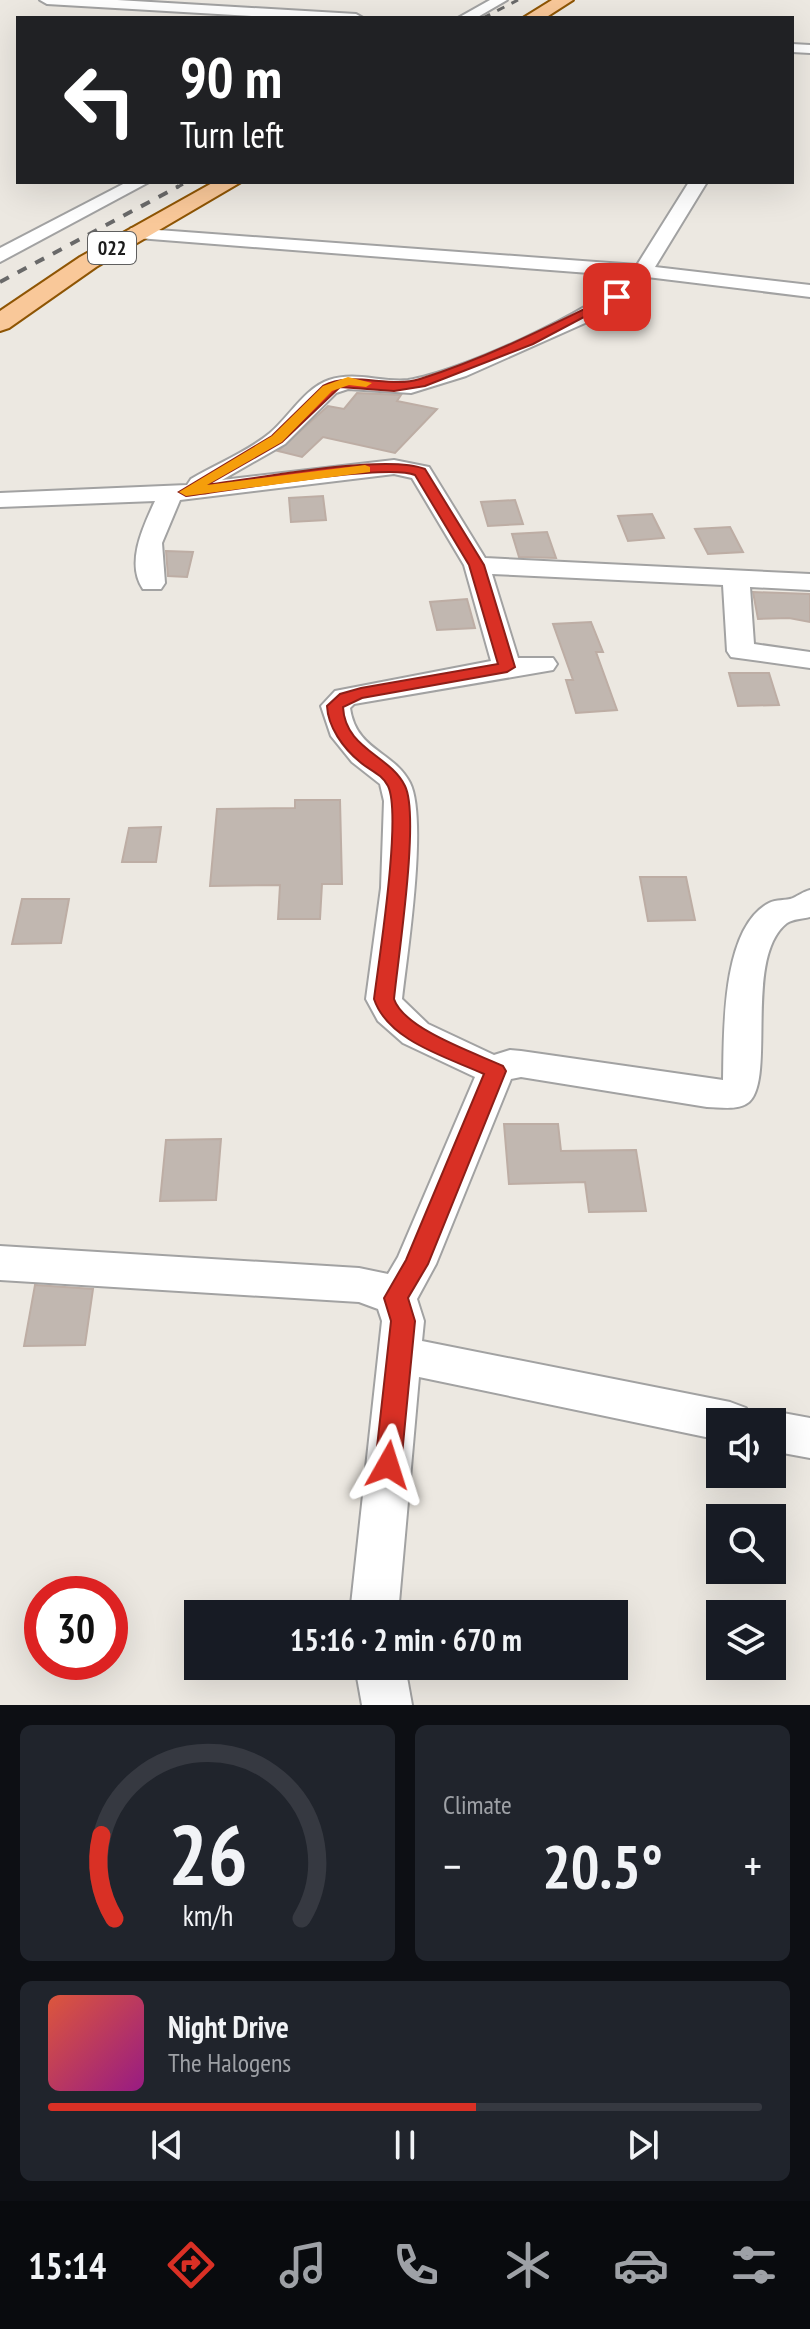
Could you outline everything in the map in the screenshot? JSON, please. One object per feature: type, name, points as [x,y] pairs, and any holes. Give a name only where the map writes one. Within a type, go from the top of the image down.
[{"type":"main road","points":[[536,16],[565,0]]},
{"type":"main road","name":"022","points":[[0,323],[49,286],[138,232],[226,184]]},
{"type":"street","points":[[47,0],[322,16]]},
{"type":"street","points":[[469,16],[500,0]]},
{"type":"street","points":[[0,256],[136,184]]},
{"type":"street","points":[[152,583],[149,543],[178,492],[277,439],[328,388],[338,383],[403,387],[435,378],[596,310],[625,290],[642,271],[697,184]]},
{"type":"street","points":[[138,232],[642,271],[810,291]]},
{"type":"street","points":[[0,500],[178,492],[372,469],[410,468],[421,472],[428,481],[477,565],[507,667]]},
{"type":"street","points":[[477,565],[810,582]]},
{"type":"street","points":[[736,580],[741,651],[810,660]]},
{"type":"street","points":[[496,1071],[418,1035],[387,1009],[384,999],[396,894],[401,805],[398,788],[390,775],[366,759],[348,740],[336,719],[335,706],[345,697],[361,693],[507,667],[543,664]]},
{"type":"street","points":[[396,1298],[416,1264],[496,1071],[510,1063],[521,1064],[707,1093],[734,1094],[741,1086],[753,945],[775,912],[790,906],[807,906]]},
{"type":"street","points":[[0,1263],[359,1285],[380,1289],[396,1298],[403,1321],[375,1600]]},
{"type":"street","points":[[400,1355],[706,1417]]},
{"type":"street","points":[[786,1434],[810,1438]]},
{"type":"street","points":[[383,1680],[387,1705]]},
{"type":"building","points":[[357,393],[401,395],[397,401],[437,409],[395,453],[323,437],[302,457],[278,451],[328,406],[344,409]]},
{"type":"building","points":[[323,496],[326,520],[291,522],[289,498]]},
{"type":"building","points":[[515,500],[523,524],[488,526],[481,502]]},
{"type":"building","points":[[652,514],[664,538],[628,541],[618,516]]},
{"type":"building","points":[[730,527],[743,552],[708,554],[695,529]]},
{"type":"building","points":[[547,532],[556,558],[519,557],[512,534]]},
{"type":"building","points":[[166,551],[193,552],[187,577],[168,576]]},
{"type":"building","points":[[753,592],[810,594],[810,622],[789,618],[758,619]]},
{"type":"building","points":[[467,599],[475,628],[437,630],[430,602]]},
{"type":"building","points":[[591,622],[603,652],[596,652],[617,710],[576,713],[566,680],[573,680],[553,624]]},
{"type":"building","points":[[729,673],[769,673],[779,705],[738,706]]},
{"type":"building","points":[[295,800],[340,800],[342,884],[322,884],[320,919],[278,919],[280,885],[210,886],[217,809],[295,808]]},
{"type":"building","points":[[161,827],[156,862],[122,862],[129,828]]},
{"type":"building","points":[[640,877],[686,877],[695,920],[648,921]]},
{"type":"building","points":[[22,899],[69,899],[61,943],[12,944]]},
{"type":"building","points":[[504,1124],[558,1124],[561,1151],[636,1150],[646,1211],[589,1212],[585,1182],[509,1184]]},
{"type":"building","points":[[221,1139],[216,1200],[160,1201],[166,1140]]},
{"type":"building","points":[[35,1285],[93,1289],[85,1345],[24,1346]]},
{"type":"railway","points":[[487,16],[518,0]]},
{"type":"railway","points":[[176,188],[183,184]]},
{"type":"railway","points":[[0,282],[179,186]]},
{"type":"slow traffic","points":[[365,469],[186,492],[277,439],[328,388],[348,381],[366,383]]},
{"type":"route","points":[[388,1465],[403,1321],[396,1298],[416,1264],[496,1071],[418,1035],[387,1009],[384,999],[396,894],[401,805],[398,788],[390,775],[366,759],[348,740],[336,719],[335,706],[345,697],[361,693],[507,667],[477,565],[421,472],[394,467],[186,492],[277,439],[328,388],[338,383],[348,381],[412,386],[528,341],[617,297]]}]
